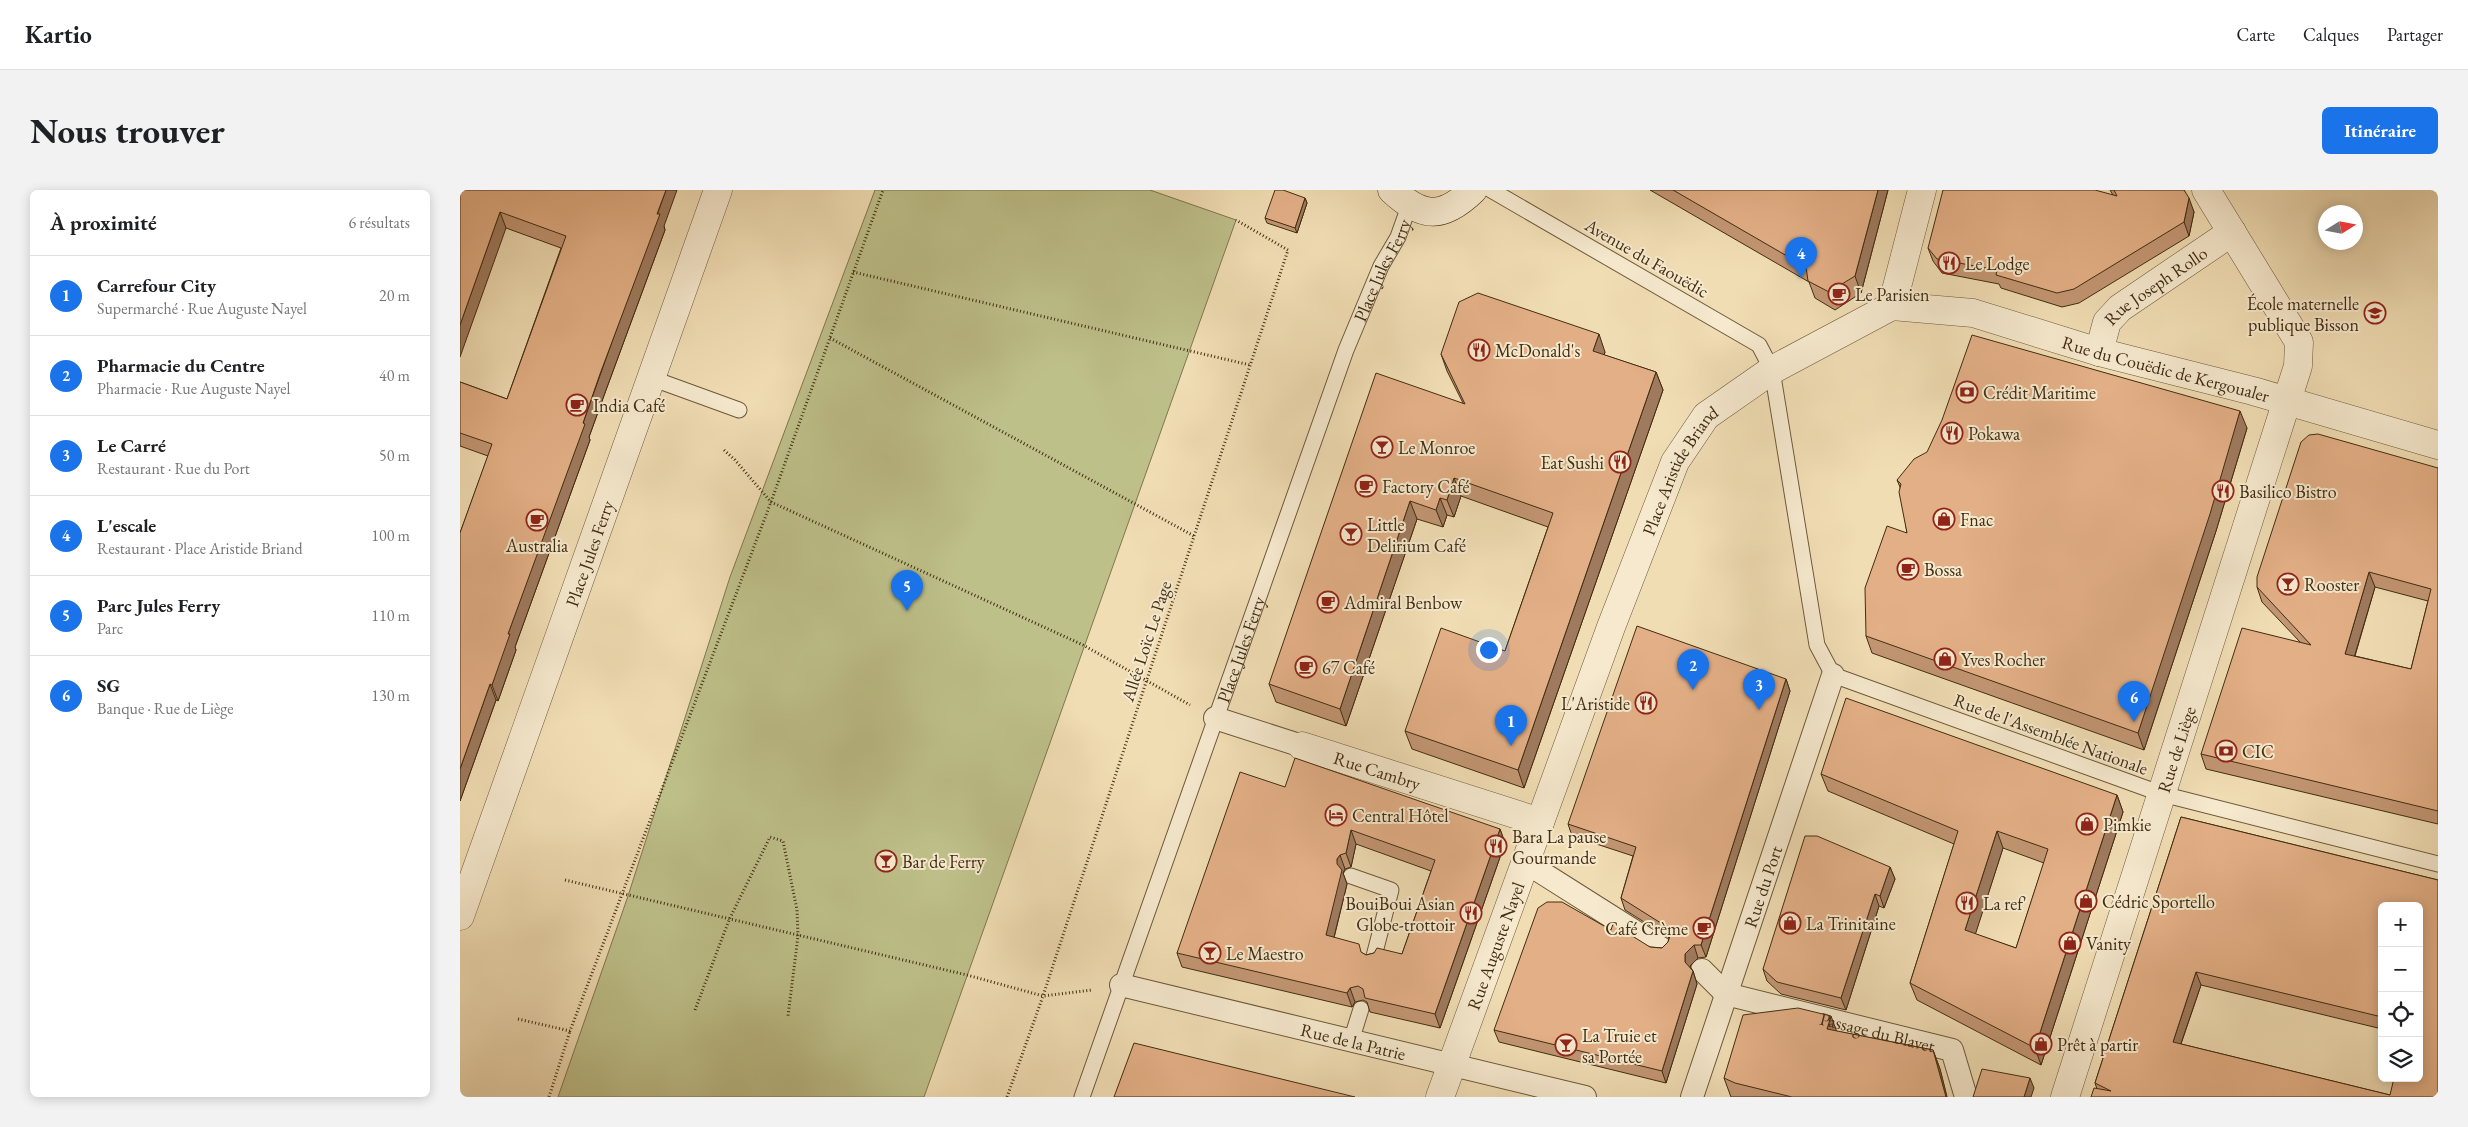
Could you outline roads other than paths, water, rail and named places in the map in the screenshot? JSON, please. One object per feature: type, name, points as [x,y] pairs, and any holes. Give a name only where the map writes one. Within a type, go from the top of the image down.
[{"type":"street","name":"Place Jules Ferry","points":[[460,916],[718,190]]},
{"type":"street","points":[[1401,198],[1424,211],[1441,211],[1457,206],[1473,190]]},
{"type":"street","points":[[1892,306],[1922,190]]},
{"type":"street","name":"Rue de Liège","points":[[2065,1097],[2298,366],[2299,342],[2206,190]]},
{"type":"street","name":"Rue Joseph Rollo","points":[[2099,352],[2107,322],[2120,308],[2232,232]]},
{"type":"street","name":"Place Aristide Briand","points":[[1622,597],[1675,462],[1706,416],[1772,370],[1892,306]]},
{"type":"street","name":"Rue du Couëdic de Kergoualer","points":[[1892,306],[1973,313],[2099,352],[2253,391],[2438,445]]},
{"type":"street","name":"Rue Auguste Nayel","points":[[1440,1097],[1622,597]]},
{"type":"street","name":"Rue du Port","points":[[1692,1097],[1834,675]]},
{"type":"street","name":"Rue Cambry","points":[[1214,718],[1540,822]]},
{"type":"street","points":[[1525,862],[1661,948]]},
{"type":"street","points":[[1702,970],[1726,994]]},
{"type":"street","name":"Rue de la Patrie","points":[[1121,985],[1585,1097]]},
{"type":"street","name":"Passage du Blavet","points":[[1726,994],[1952,1050],[1966,1097]]},
{"type":"lane","name":"Avenue du Faouëdic","points":[[1491,190],[1759,345],[1772,370]]},
{"type":"lane","name":"Place Jules Ferry","points":[[1082,1097],[1214,718],[1346,350],[1381,266],[1398,237],[1401,198]]},
{"type":"lane","points":[[1772,370],[1817,645],[1834,675]]},
{"type":"lane","points":[[651,378],[739,410]]},
{"type":"lane","name":"Rue de l'Assemblée Nationale","points":[[1834,675],[2162,794],[2438,864]]},
{"type":"lane","points":[[1351,876],[1391,890],[1373,960]]},
{"type":"lane","points":[[1352,1041],[1361,1009]]},
{"type":"place","name":"Le Lodge","points":[[1949,263]]},
{"type":"place","name":"L'escale","points":[[1801,278]]},
{"type":"place","name":"Le Parisien","points":[[1839,294]]},
{"type":"place","name":"École maternelle publique Bisson","points":[[2375,313]]},
{"type":"place","name":"McDonald's","points":[[1479,350]]},
{"type":"place","name":"Crédit Maritime","points":[[1967,392]]},
{"type":"place","name":"India Café","points":[[577,405]]},
{"type":"place","name":"Pokawa","points":[[1952,433]]},
{"type":"place","name":"Le Monroe","points":[[1382,447]]},
{"type":"place","name":"Eat Sushi","points":[[1620,462]]},
{"type":"place","name":"Factory Café","points":[[1366,486]]},
{"type":"place","name":"Basilico Bistro","points":[[2223,491]]},
{"type":"place","name":"Fnac","points":[[1944,519]]},
{"type":"place","name":"Australia","points":[[537,520]]},
{"type":"place","name":"Little Delirium Café","points":[[1351,534]]},
{"type":"place","name":"Bossa","points":[[1908,569]]},
{"type":"place","name":"Rooster","points":[[2288,584]]},
{"type":"place","name":"Admiral Benbow","points":[[1328,602]]},
{"type":"place","name":"Parc Jules Ferry","points":[[907,611]]},
{"type":"place","name":"Yves Rocher","points":[[1945,659]]},
{"type":"place","name":"67 Café","points":[[1306,667]]},
{"type":"place","name":"Pharmacie du Centre","points":[[1693,690]]},
{"type":"place","name":"L'Aristide","points":[[1646,703]]},
{"type":"place","name":"Le Carré","points":[[1759,710]]},
{"type":"place","name":"SG","points":[[2134,722]]},
{"type":"place","name":"Carrefour City","points":[[1511,746]]},
{"type":"place","name":"CIC","points":[[2226,751]]},
{"type":"place","name":"Central Hôtel","points":[[1336,815]]},
{"type":"place","name":"Pimkie","points":[[2087,824]]},
{"type":"place","name":"Bara La pause Gourmande","points":[[1496,846]]},
{"type":"place","name":"Bar de Ferry","points":[[886,861]]},
{"type":"place","name":"Cédric Sportello","points":[[2086,901]]},
{"type":"place","name":"La ref'","points":[[1967,903]]},
{"type":"place","name":"BouiBoui Asian Globe-trottoir","points":[[1471,913]]},
{"type":"place","name":"La Trinitaine","points":[[1790,923]]},
{"type":"place","name":"Café Crème","points":[[1704,928]]},
{"type":"place","name":"Vanity","points":[[2070,943]]},
{"type":"place","name":"Le Maestro","points":[[1210,953]]},
{"type":"place","name":"Prêt à partir","points":[[2041,1044]]},
{"type":"place","name":"La Truie et sa Portée","points":[[1566,1045]]}]
